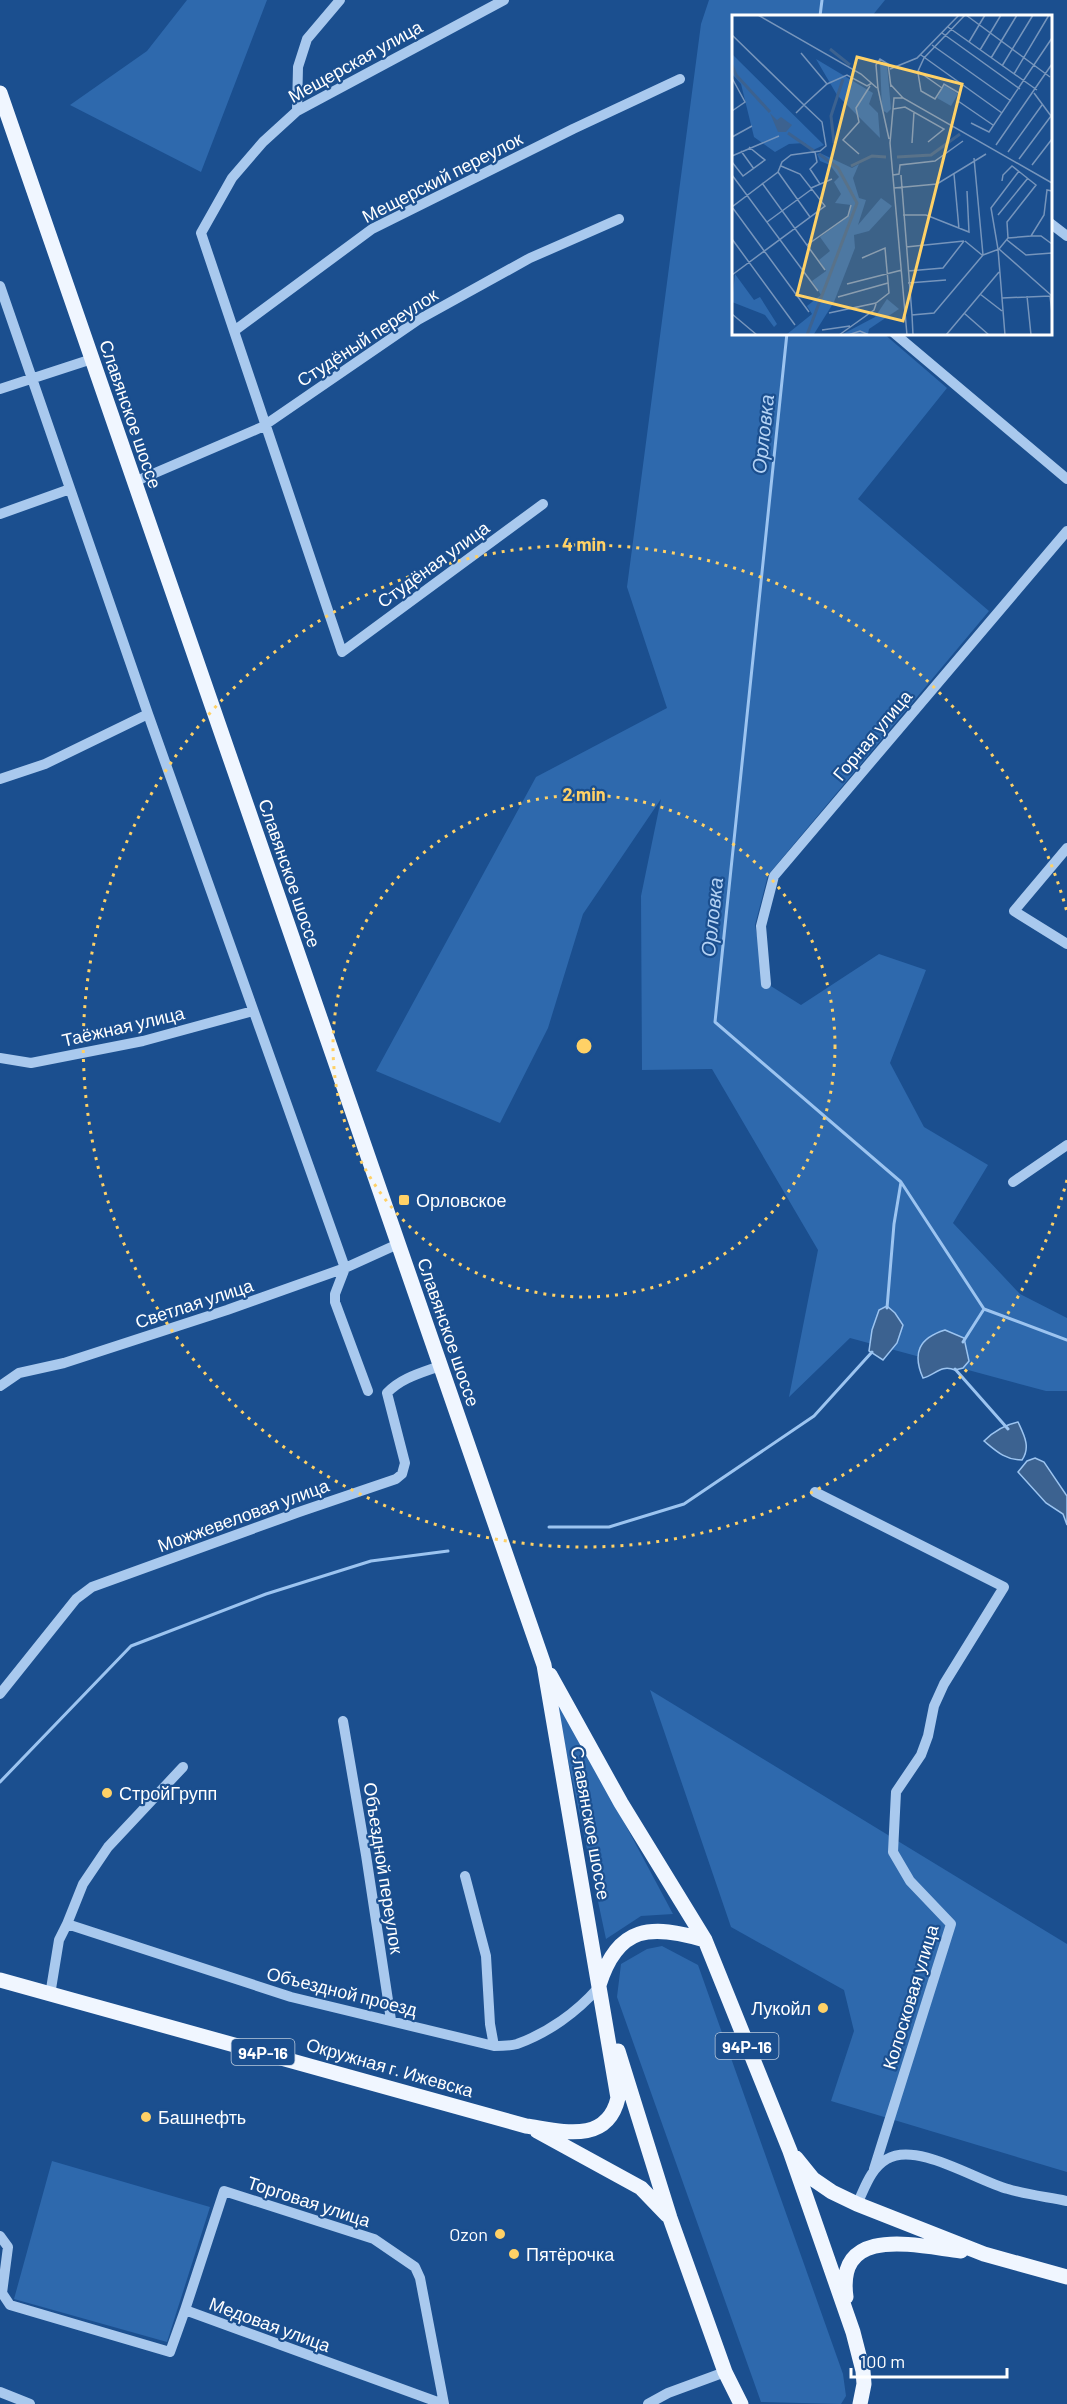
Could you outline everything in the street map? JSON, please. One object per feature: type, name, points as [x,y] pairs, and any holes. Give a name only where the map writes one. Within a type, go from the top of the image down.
[{"type":"main road","name":"Славянское шоссе","points":[[0,93],[544,1665],[598,1988]]},
{"type":"main road","name":"Славянское шоссе","points":[[544,1665],[621,1803],[705,1940]]},
{"type":"main road","points":[[598,1988],[605,1966],[616,1949],[637,1935],[661,1930],[705,1940]]},
{"type":"main road","name":"94Р-16","points":[[705,1940],[790,2151],[853,2332]]},
{"type":"main road","name":"Окружная г. Ижевска","points":[[0,1980],[526,2126],[573,2132],[584,2132],[607,2122],[615,2112],[618,2098],[598,1988]]},
{"type":"main road","name":"94Р-16","points":[[598,1988],[670,2218],[725,2372],[741,2404]]},
{"type":"main road","name":"Окружная г. Ижевска","points":[[526,2126],[641,2188],[670,2218]]},
{"type":"main road","name":"94Р-16","points":[[790,2151],[813,2179],[856,2204],[984,2254],[1067,2277]]},
{"type":"main road","name":"94Р-16","points":[[860,2404],[864,2384],[863,2371],[845,2295],[844,2278],[849,2264],[858,2253],[871,2246],[892,2243],[984,2254]]},
{"type":"street","points":[[297,110],[298,67],[307,39],[340,0]]},
{"type":"street","name":"Мещерская улица","points":[[234,331],[201,233],[232,178],[263,142],[297,110],[504,0]]},
{"type":"street","name":"Мещерский переулок","points":[[234,331],[372,229],[573,129],[680,79]]},
{"type":"street","name":"Студёный переулок","points":[[134,482],[266,424],[418,320],[530,258],[619,219]]},
{"type":"street","points":[[1052,225],[1067,236]]},
{"type":"street","points":[[0,286],[148,714],[345,1268],[335,1294],[335,1302],[368,1391]]},
{"type":"street","points":[[234,331],[266,424]]},
{"type":"street","points":[[895,334],[1067,479]]},
{"type":"street","points":[[0,388],[92,359]]},
{"type":"street","name":"Студёная улица","points":[[266,424],[342,652],[543,504]]},
{"type":"street","points":[[0,514],[70,489]]},
{"type":"street","name":"Горная улица","points":[[766,984],[761,926],[774,876],[1067,531]]},
{"type":"street","points":[[0,779],[45,764],[148,714]]},
{"type":"street","points":[[1067,848],[1014,911],[1067,944]]},
{"type":"street","name":"Таёжная улица","points":[[0,1058],[31,1063],[142,1041],[253,1011]]},
{"type":"street","points":[[1013,1182],[1067,1145]]},
{"type":"street","name":"Светлая улица","points":[[0,1386],[19,1373],[64,1363],[227,1311],[345,1268],[398,1244]]},
{"type":"street","name":"Можжевеловая улица","points":[[0,1694],[76,1599],[92,1587],[396,1479],[402,1474],[405,1463],[387,1393],[409,1377],[440,1366]]},
{"type":"street","name":"Колосковая улица","points":[[815,1492],[1004,1587],[944,1684],[934,1706],[928,1736],[921,1755],[896,1792],[893,1852],[910,1881],[951,1924],[874,2169],[856,2204]]},
{"type":"street","name":"Объездной переулок","points":[[343,1720],[391,2020]]},
{"type":"street","points":[[50,1995],[59,1940],[83,1884],[108,1847],[183,1767]]},
{"type":"street","points":[[465,1876],[486,1956],[490,2024],[494,2046]]},
{"type":"street","name":"Объездной проезд","points":[[67,1924],[291,1997],[494,2046],[516,2044],[564,2020],[584,2005],[598,1988]]},
{"type":"street","points":[[874,2169],[888,2158],[903,2154],[922,2156],[1008,2189],[1067,2201]]},
{"type":"street","name":"Торговая улица","points":[[185,2310],[224,2191],[374,2239],[415,2266],[420,2278],[443,2404]]},
{"type":"street","name":"Медовая улица","points":[[0,2236],[8,2247],[2,2292],[10,2305],[170,2352],[185,2310],[443,2404]]},
{"type":"street","points":[[648,2404],[668,2393],[725,2372]]},
{"type":"street","points":[[0,2392],[30,2404]]},
{"type":"shaded area","points":[[187,0],[267,0],[201,172],[70,105],[147,51]]},
{"type":"shaded area","points":[[709,0],[885,0],[873,15],[732,15],[732,334],[884,334],[947,388],[858,499],[989,611],[768,875],[755,925],[766,983],[801,1005],[879,954],[926,970],[890,1063],[924,1127],[988,1165],[953,1223],[1020,1294],[1067,1318],[1067,1391],[1046,1391],[850,1338],[789,1397],[818,1250],[712,1069],[642,1070],[641,896],[661,799],[583,914],[548,1028],[500,1123],[376,1071],[536,777],[667,708],[627,587],[701,24]]},
{"type":"shaded area","points":[[887,1306],[903,1325],[897,1343],[883,1360],[869,1351],[872,1330],[879,1310]]},
{"type":"shaded area","points":[[945,1330],[964,1338],[969,1361],[963,1368],[942,1369],[923,1378],[918,1361],[920,1348],[929,1337]]},
{"type":"shaded area","points":[[1018,1422],[1026,1446],[1022,1460],[1006,1457],[984,1441],[1000,1429]]},
{"type":"shaded area","points":[[1035,1458],[1044,1462],[1067,1496],[1067,1525],[1063,1514],[1046,1503],[1018,1472],[1027,1461]]},
{"type":"shaded area","points":[[553,1689],[673,1914],[641,1916],[606,1939]]},
{"type":"shaded area","points":[[650,1690],[1067,1944],[1067,2172],[831,2101],[854,2031],[844,1990],[731,1927]]},
{"type":"shaded area","points":[[662,1946],[698,1965],[843,2374],[846,2396],[841,2404],[761,2402],[617,1997],[621,1964],[647,1949]]},
{"type":"shaded area","points":[[52,2161],[210,2207],[167,2342],[14,2299]]},
{"type":"waterway","name":"Орловка","points":[[820,15],[822,0]]},
{"type":"waterway","name":"Орловка","points":[[787,334],[715,1022],[901,1182],[984,1309],[1067,1340]]},
{"type":"waterway","points":[[887,1308],[894,1224],[901,1182]]},
{"type":"waterway","points":[[963,1342],[984,1309]]},
{"type":"waterway","points":[[549,1527],[609,1527],[684,1504],[814,1416],[872,1352]]},
{"type":"waterway","points":[[955,1369],[1008,1429]]},
{"type":"waterway","points":[[0,1782],[131,1646],[266,1594],[371,1561],[448,1551]]},
{"type":"place","name":"Орловское","points":[[404,1200]]},
{"type":"place","name":"СтройГрупп","points":[[107,1793]]},
{"type":"place","name":"Лукойл","points":[[823,2008]]},
{"type":"place","name":"Башнефть","points":[[146,2117]]},
{"type":"place","name":"Ozon","points":[[500,2234]]},
{"type":"place","name":"Пятёрочка","points":[[514,2254]]}]
